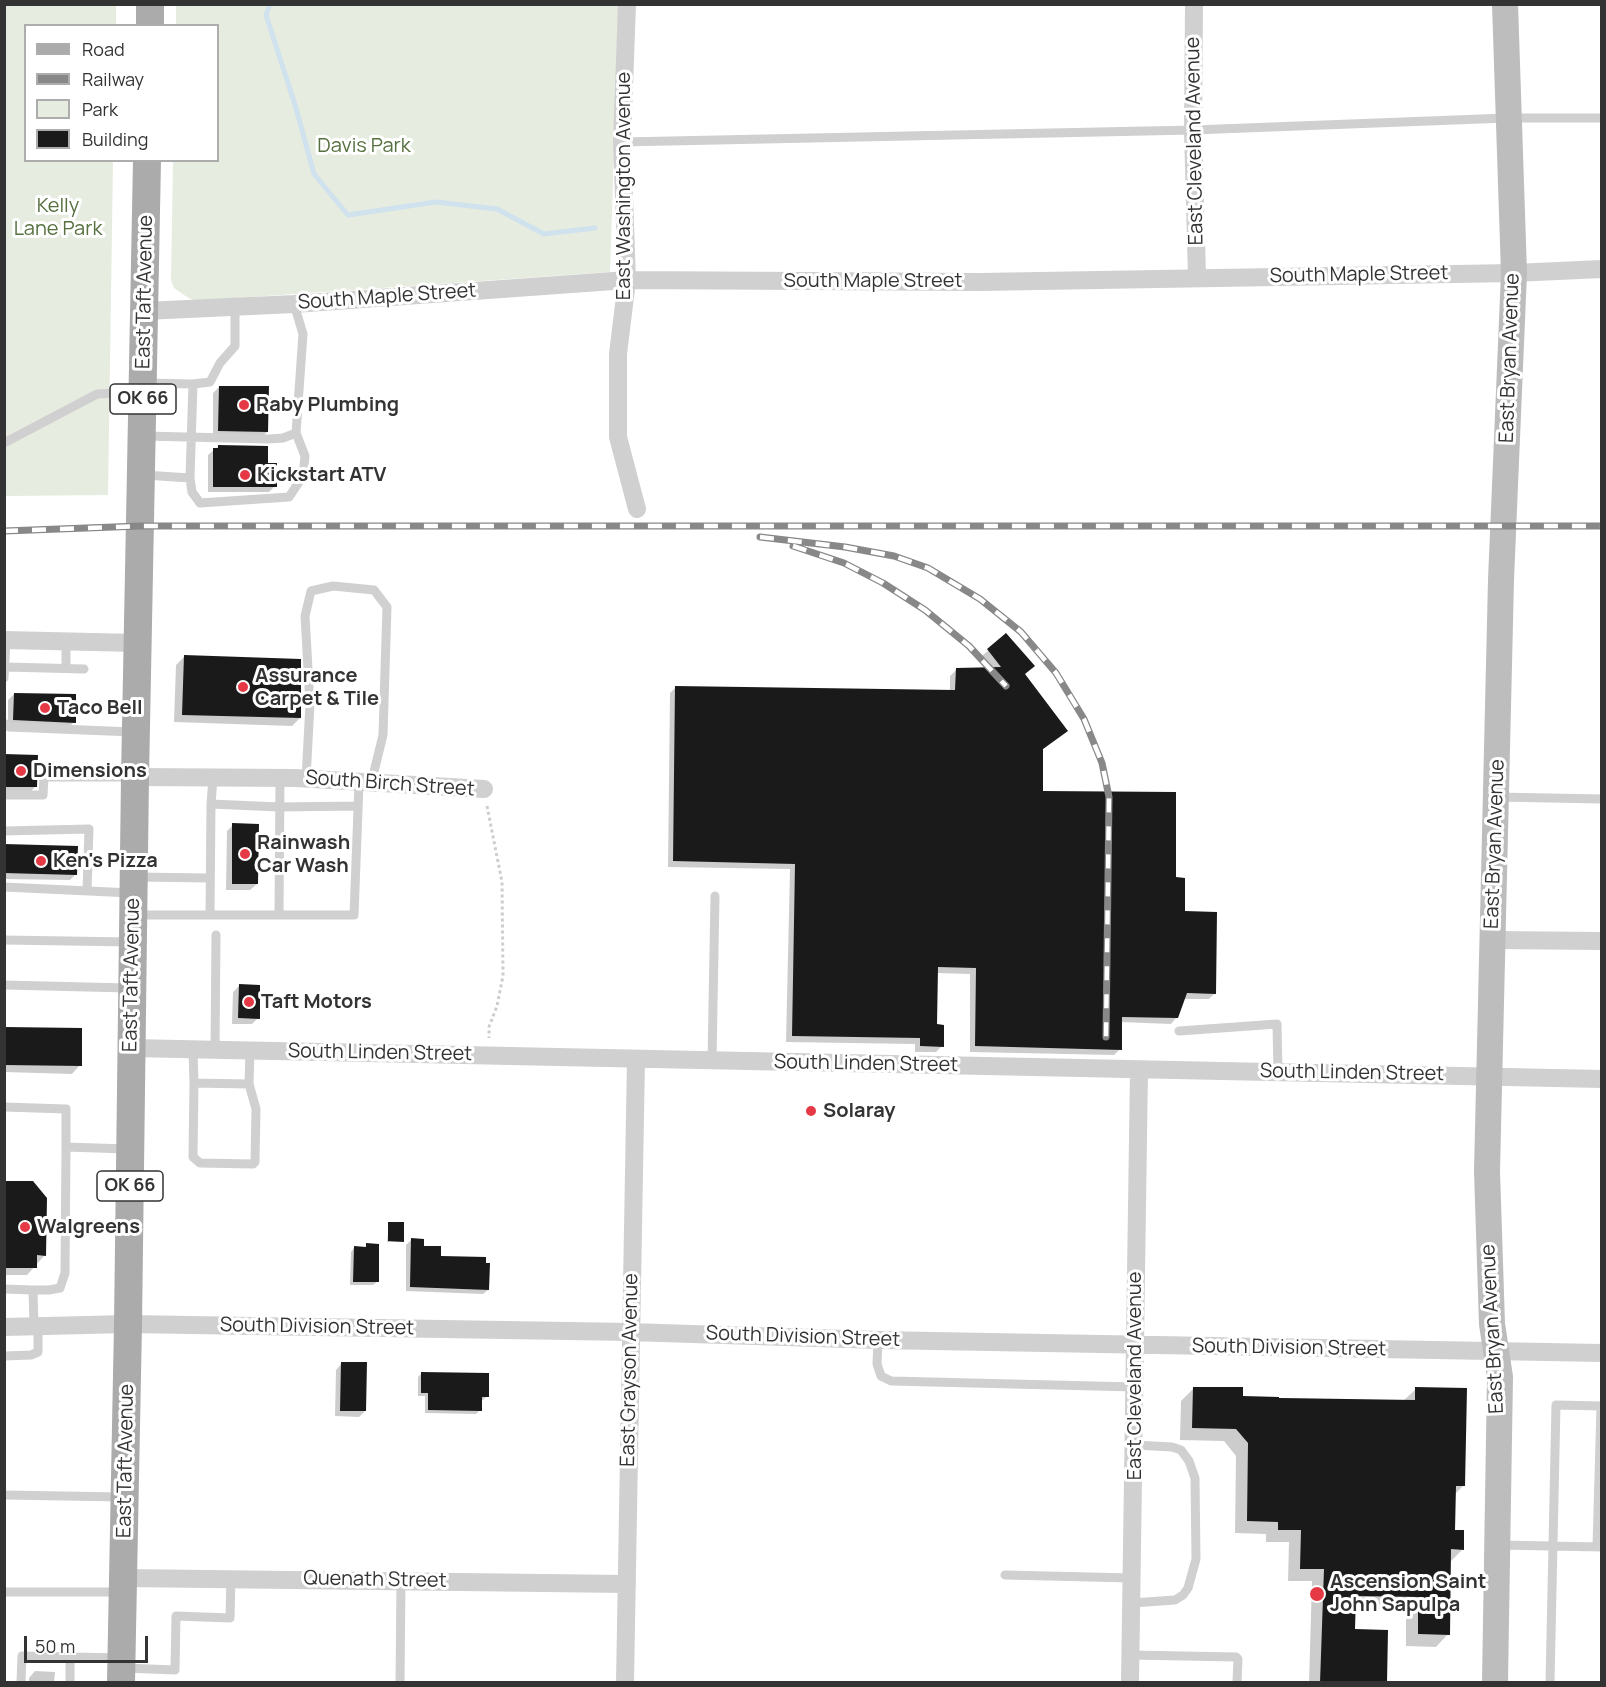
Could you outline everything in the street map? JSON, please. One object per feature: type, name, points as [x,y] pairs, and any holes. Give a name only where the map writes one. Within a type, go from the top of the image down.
[{"type":"main road","points":[[150,4],[150,24]]},
{"type":"main road","name":"East Taft Avenue","points":[[122,1669],[137,643],[147,162]]},
{"type":"street","name":"East Washington Avenue","points":[[627,4],[622,142],[627,280],[618,354],[618,437],[637,509]]},
{"type":"street","name":"East Cleveland Avenue","points":[[1194,4],[1193,130],[1197,277]]},
{"type":"street","name":"East Bryan Avenue","points":[[1495,1683],[1500,1377],[1492,1324],[1487,1211],[1501,580],[1514,273],[1507,118],[1505,4]]},
{"type":"street","name":"South Maple Street","points":[[145,311],[294,304],[627,280],[980,282],[1514,273],[1602,269]]},
{"type":"street","points":[[5,640],[137,643]]},
{"type":"street","name":"South Birch Street","points":[[135,777],[280,778],[484,789]]},
{"type":"street","points":[[1492,940],[1602,941]]},
{"type":"street","name":"South Linden Street","points":[[131,1048],[1602,1079]]},
{"type":"street","name":"East Grayson Avenue","points":[[625,1683],[636,1059]]},
{"type":"street","name":"East Cleveland Avenue","points":[[1130,1683],[1139,1070]]},
{"type":"street","name":"South Division Street","points":[[4,1327],[128,1324],[630,1332],[878,1340],[1602,1353]]},
{"type":"street","name":"Quenath Street","points":[[123,1585],[231,1578],[627,1584]]},
{"type":"lane","points":[[622,142],[1193,130],[1507,118],[1602,118]]},
{"type":"lane","points":[[193,384],[190,478],[192,492],[200,503],[289,497],[303,476],[305,456],[296,433],[303,334],[294,304]]},
{"type":"lane","points":[[4,443],[97,394],[210,382],[220,363],[235,346],[235,307]]},
{"type":"lane","points":[[143,436],[269,439],[283,438],[296,433]]},
{"type":"lane","points":[[142,475],[190,478]]},
{"type":"lane","points":[[4,887],[87,891],[133,906],[210,915],[354,915],[358,806],[383,735],[387,607],[374,590],[333,586],[311,591],[305,616],[310,704],[306,779]]},
{"type":"lane","points":[[4,678],[5,640]]},
{"type":"lane","points":[[66,641],[66,668]]},
{"type":"lane","points":[[6,667],[84,669]]},
{"type":"lane","points":[[4,723],[9,727],[136,732]]},
{"type":"lane","points":[[4,795],[43,795],[44,777],[135,777]]},
{"type":"lane","points":[[210,915],[213,778]]},
{"type":"lane","points":[[279,915],[280,778]]},
{"type":"lane","points":[[1497,797],[1602,799]]},
{"type":"lane","points":[[211,804],[279,807],[358,806]]},
{"type":"lane","points":[[4,831],[89,829],[87,891]]},
{"type":"lane","points":[[4,940],[133,906],[210,878]]},
{"type":"lane","points":[[711,1060],[715,896]]},
{"type":"lane","points":[[215,1050],[216,935]]},
{"type":"lane","points":[[4,985],[132,988]]},
{"type":"lane","points":[[1179,1031],[1277,1024],[1278,1071]]},
{"type":"lane","points":[[193,1050],[193,1157],[200,1163],[253,1164],[255,1162],[256,1109],[249,1084],[250,1051]]},
{"type":"lane","points":[[194,1083],[249,1084]]},
{"type":"lane","points":[[4,1107],[66,1108],[65,1273],[60,1288],[4,1289]]},
{"type":"lane","points":[[66,1147],[130,1149]]},
{"type":"lane","points":[[4,1356],[31,1355],[39,1352],[33,1290]]},
{"type":"lane","points":[[878,1340],[877,1364],[881,1376],[891,1381],[1135,1387]]},
{"type":"lane","points":[[1497,1545],[1552,1546],[1599,1547],[1601,1406],[1556,1405],[1552,1546],[1550,1683]]},
{"type":"lane","points":[[1132,1604],[1175,1600],[1183,1595],[1188,1588],[1196,1559],[1195,1478],[1189,1461],[1181,1450],[1172,1447],[1134,1446]]},
{"type":"lane","points":[[4,1495],[125,1497]]},
{"type":"lane","points":[[1005,1575],[1132,1578]]},
{"type":"lane","points":[[21,1683],[22,1656],[70,1657],[122,1669],[175,1670],[176,1616],[230,1618],[231,1578]]},
{"type":"lane","points":[[400,1683],[401,1581]]},
{"type":"lane","points":[[4,1592],[123,1585]]},
{"type":"lane","points":[[1131,1655],[1236,1657],[1238,1659],[1237,1683]]},
{"type":"lane","points":[[70,1657],[70,1683]]},
{"type":"path","name":"South Birch Street","points":[[484,789],[502,882],[503,976],[498,1006],[489,1027],[489,1055]]},
{"type":"green space","name":"Kelly Lane Park","points":[[4,5],[116,5],[116,24],[24,24],[24,162],[113,162],[108,495],[5,496]]},
{"type":"green space","name":"Davis Park","points":[[176,5],[619,5],[610,272],[194,301],[174,288],[171,280],[173,162],[219,162],[219,24],[176,24]]},
{"type":"building","name":"Raby Plumbing","points":[[219,386],[269,386],[268,432],[218,431]]},
{"type":"building","name":"Kickstart ATV","points":[[218,445],[268,446],[268,463],[277,463],[277,487],[213,487],[213,448],[218,448]]},
{"type":"building","points":[[1006,633],[1035,666],[1025,674],[1068,731],[1043,749],[1043,791],[1176,792],[1176,877],[1185,878],[1185,911],[1217,912],[1216,994],[1187,993],[1178,1018],[1122,1017],[1122,1050],[975,1046],[976,968],[938,967],[937,1024],[944,1025],[944,1047],[920,1046],[920,1038],[792,1036],[795,864],[673,861],[675,686],[955,690],[956,668],[1001,667],[987,649]]},
{"type":"building","name":"Assurance Carpet & Tile","points":[[184,655],[301,659],[301,718],[182,715]]},
{"type":"building","name":"Taco Bell","points":[[14,693],[76,694],[76,723],[13,720]]},
{"type":"building","name":"Dimensions","points":[[4,754],[38,755],[37,787],[4,787]]},
{"type":"building","name":"Rainwash Car Wash","points":[[232,823],[259,824],[258,884],[232,884]]},
{"type":"building","name":"Ken's Pizza","points":[[4,844],[78,846],[77,875],[4,873]]},
{"type":"building","name":"Taft Motors","points":[[239,984],[260,985],[260,1019],[238,1018]]},
{"type":"building","points":[[4,1027],[82,1028],[82,1066],[4,1065]]},
{"type":"building","name":"Walgreens","points":[[4,1181],[33,1181],[47,1198],[46,1256],[37,1255],[37,1268],[4,1268]]},
{"type":"building","points":[[388,1222],[404,1222],[404,1242],[388,1241]]},
{"type":"building","points":[[411,1238],[424,1239],[424,1246],[441,1246],[441,1256],[486,1257],[486,1263],[490,1263],[489,1290],[410,1287]]},
{"type":"building","points":[[366,1243],[379,1244],[379,1282],[353,1282],[354,1246],[366,1247]]},
{"type":"building","points":[[341,1362],[367,1362],[366,1411],[340,1411]]},
{"type":"building","points":[[421,1372],[489,1373],[489,1397],[482,1397],[482,1411],[428,1410],[428,1393],[421,1393]]},
{"type":"building","points":[[1193,1387],[1243,1387],[1243,1396],[1415,1400],[1415,1387],[1467,1388],[1465,1486],[1456,1486],[1455,1530],[1464,1530],[1464,1550],[1451,1549],[1450,1635],[1418,1634],[1418,1597],[1356,1596],[1355,1629],[1388,1630],[1387,1683],[1320,1683],[1324,1569],[1300,1569],[1301,1530],[1278,1530],[1278,1522],[1247,1521],[1248,1443],[1236,1429],[1192,1428]]},
{"type":"waterway","points":[[270,4],[266,15],[296,108],[314,174],[348,215],[436,202],[497,209],[544,234],[595,228]]},
{"type":"railway","points":[[4,531],[141,526],[1602,526]]},
{"type":"railway","points":[[760,537],[845,547],[894,556],[928,568],[980,599],[1021,632],[1056,673],[1084,719],[1102,763],[1109,797],[1106,1037]]},
{"type":"railway","points":[[793,546],[844,563],[883,583],[925,610],[969,646],[1006,686]]},
{"type":"place","name":"Raby Plumbing","points":[[244,405]]},
{"type":"place","name":"Kickstart ATV","points":[[245,475]]},
{"type":"place","name":"Assurance Carpet & Tile","points":[[243,687]]},
{"type":"place","name":"Taco Bell","points":[[45,708]]},
{"type":"place","name":"Dimensions","points":[[21,771]]},
{"type":"place","name":"Rainwash Car Wash","points":[[245,854]]},
{"type":"place","name":"Ken's Pizza","points":[[41,861]]},
{"type":"place","name":"Taft Motors","points":[[249,1002]]},
{"type":"place","name":"Solaray","points":[[811,1111]]},
{"type":"place","name":"Walgreens","points":[[25,1227]]},
{"type":"place","name":"Ascension Saint John Sapulpa","points":[[1317,1594]]}]
